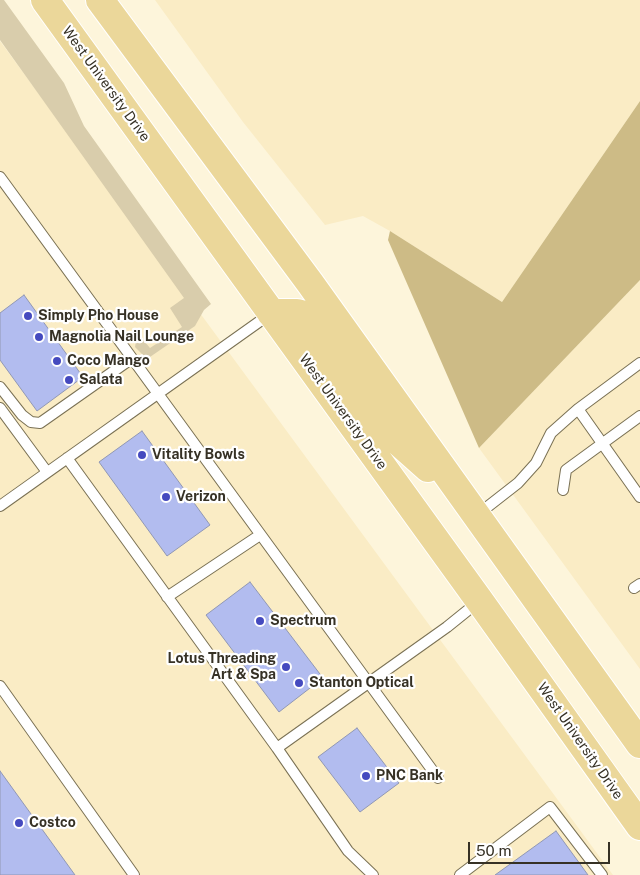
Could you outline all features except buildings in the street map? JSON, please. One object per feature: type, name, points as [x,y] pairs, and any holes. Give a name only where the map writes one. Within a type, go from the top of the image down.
[{"type":"highway","name":"West University Drive","points":[[44,0],[272,313],[640,826]]},
{"type":"highway","points":[[100,3],[310,283],[640,744]]},
{"type":"highway","points":[[272,313],[310,283]]},
{"type":"highway","points":[[272,313],[297,313],[304,315],[311,321],[392,436],[470,508]]},
{"type":"lane","points":[[0,178],[438,778]]},
{"type":"lane","points":[[0,506],[272,313]]},
{"type":"lane","points":[[0,387],[22,415],[32,422],[40,423],[131,359]]},
{"type":"lane","points":[[470,508],[518,483],[536,463],[551,433],[578,409],[640,363]]},
{"type":"lane","points":[[0,408],[47,472]]},
{"type":"lane","points":[[578,409],[640,497]]},
{"type":"lane","points":[[563,490],[566,470],[640,416]]},
{"type":"lane","points":[[67,458],[277,748],[348,851],[373,875]]},
{"type":"lane","points":[[167,597],[260,535]]},
{"type":"lane","points":[[277,748],[447,627],[479,600]]},
{"type":"lane","points":[[0,686],[134,875]]},
{"type":"lane","points":[[460,875],[550,807],[602,875]]},
{"type":"shaded area","points":[[0,0],[4,0],[64,83],[84,126],[211,304],[204,310],[195,326],[147,359],[135,347],[136,341],[140,336],[150,348],[182,327],[170,308],[184,298],[0,40]]},
{"type":"shaded area","points":[[155,0],[640,0],[640,101],[502,302],[363,216],[325,225],[243,122]]},
{"type":"shaded area","points":[[0,41],[613,875],[0,875]]},
{"type":"shaded area","points":[[640,101],[640,280],[479,448],[388,240],[390,231],[502,302]]},
{"type":"shaded area","points":[[640,280],[640,669],[479,448]]},
{"type":"place","name":"Simply Pho House","points":[[28,316]]},
{"type":"place","name":"Magnolia Nail Lounge","points":[[39,337]]},
{"type":"place","name":"Coco Mango","points":[[57,361]]},
{"type":"place","name":"Salata","points":[[69,380]]},
{"type":"place","name":"Vitality Bowls","points":[[142,455]]},
{"type":"place","name":"Verizon","points":[[166,497]]},
{"type":"place","name":"Spectrum","points":[[260,621]]},
{"type":"place","name":"Lotus Threading Art & Spa","points":[[286,667]]},
{"type":"place","name":"Stanton Optical","points":[[299,683]]},
{"type":"place","name":"PNC Bank","points":[[366,776]]},
{"type":"place","name":"Costco","points":[[19,823]]}]
